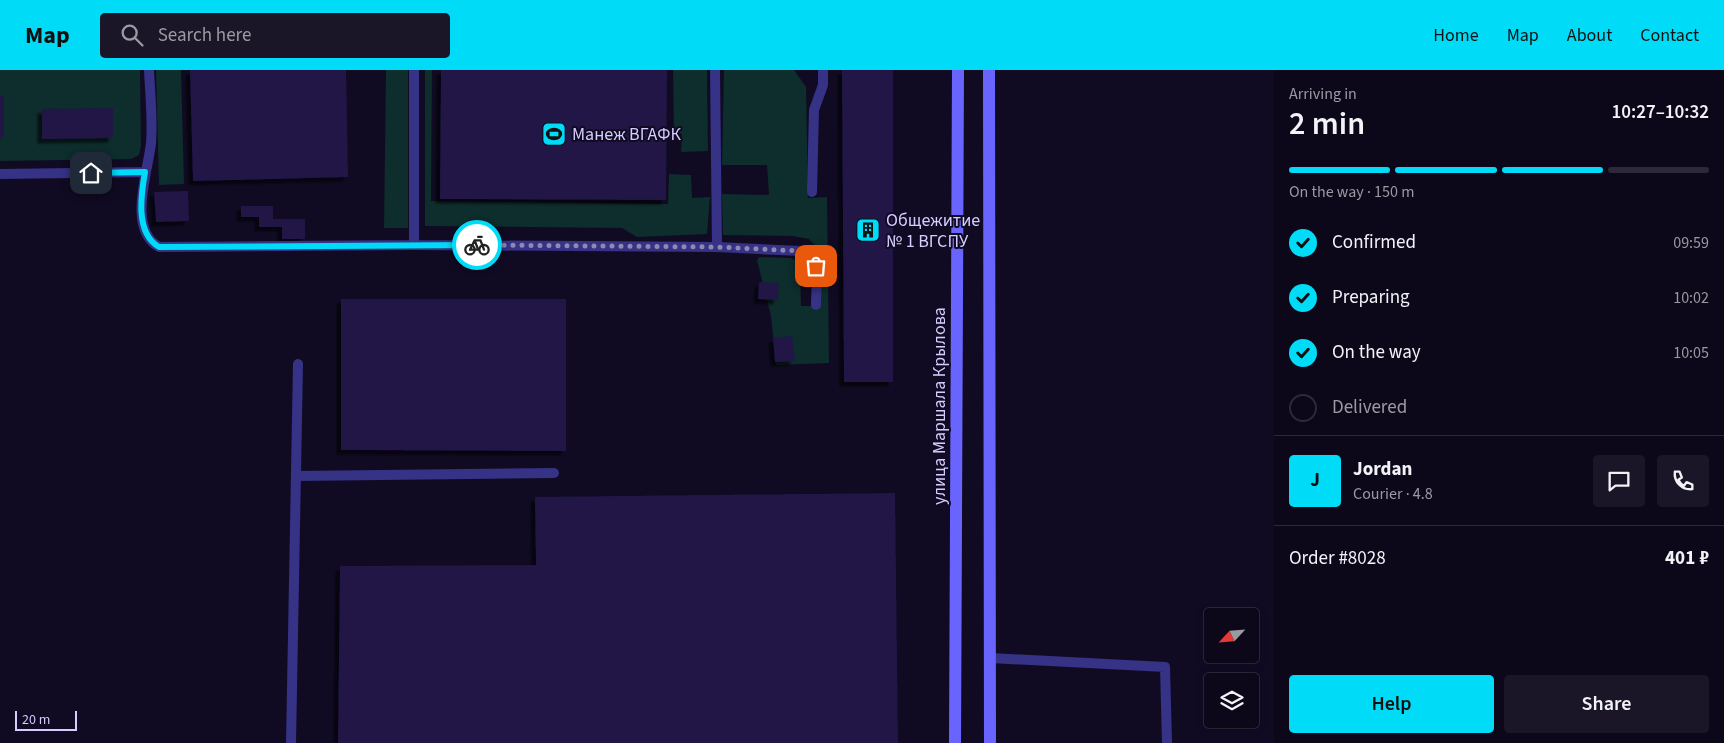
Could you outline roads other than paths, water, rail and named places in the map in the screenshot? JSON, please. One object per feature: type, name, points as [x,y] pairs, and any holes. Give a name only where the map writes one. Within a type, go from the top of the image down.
[{"type":"main road","name":"улица Маршала Крылова","points":[[955,743],[958,70]]},
{"type":"main road","points":[[989,70],[990,743]]},
{"type":"lane","points":[[149,70],[151,142],[145,172],[142,214],[145,230],[150,242],[159,247],[414,245],[717,247],[801,251],[816,266],[816,305]]},
{"type":"lane","points":[[414,70],[414,245]]},
{"type":"lane","points":[[715,70],[717,247]]},
{"type":"lane","points":[[812,192],[814,110],[823,85],[823,70]]},
{"type":"lane","points":[[0,174],[145,172]]},
{"type":"lane","points":[[291,743],[298,364]]},
{"type":"lane","points":[[296,476],[554,473]]},
{"type":"lane","points":[[990,658],[1165,667],[1167,743]]},
{"type":"place","name":"Манеж ВГАФК","points":[[554,134]]},
{"type":"place","name":"Общежитие № 1 ВГСПУ","points":[[868,230]]}]
